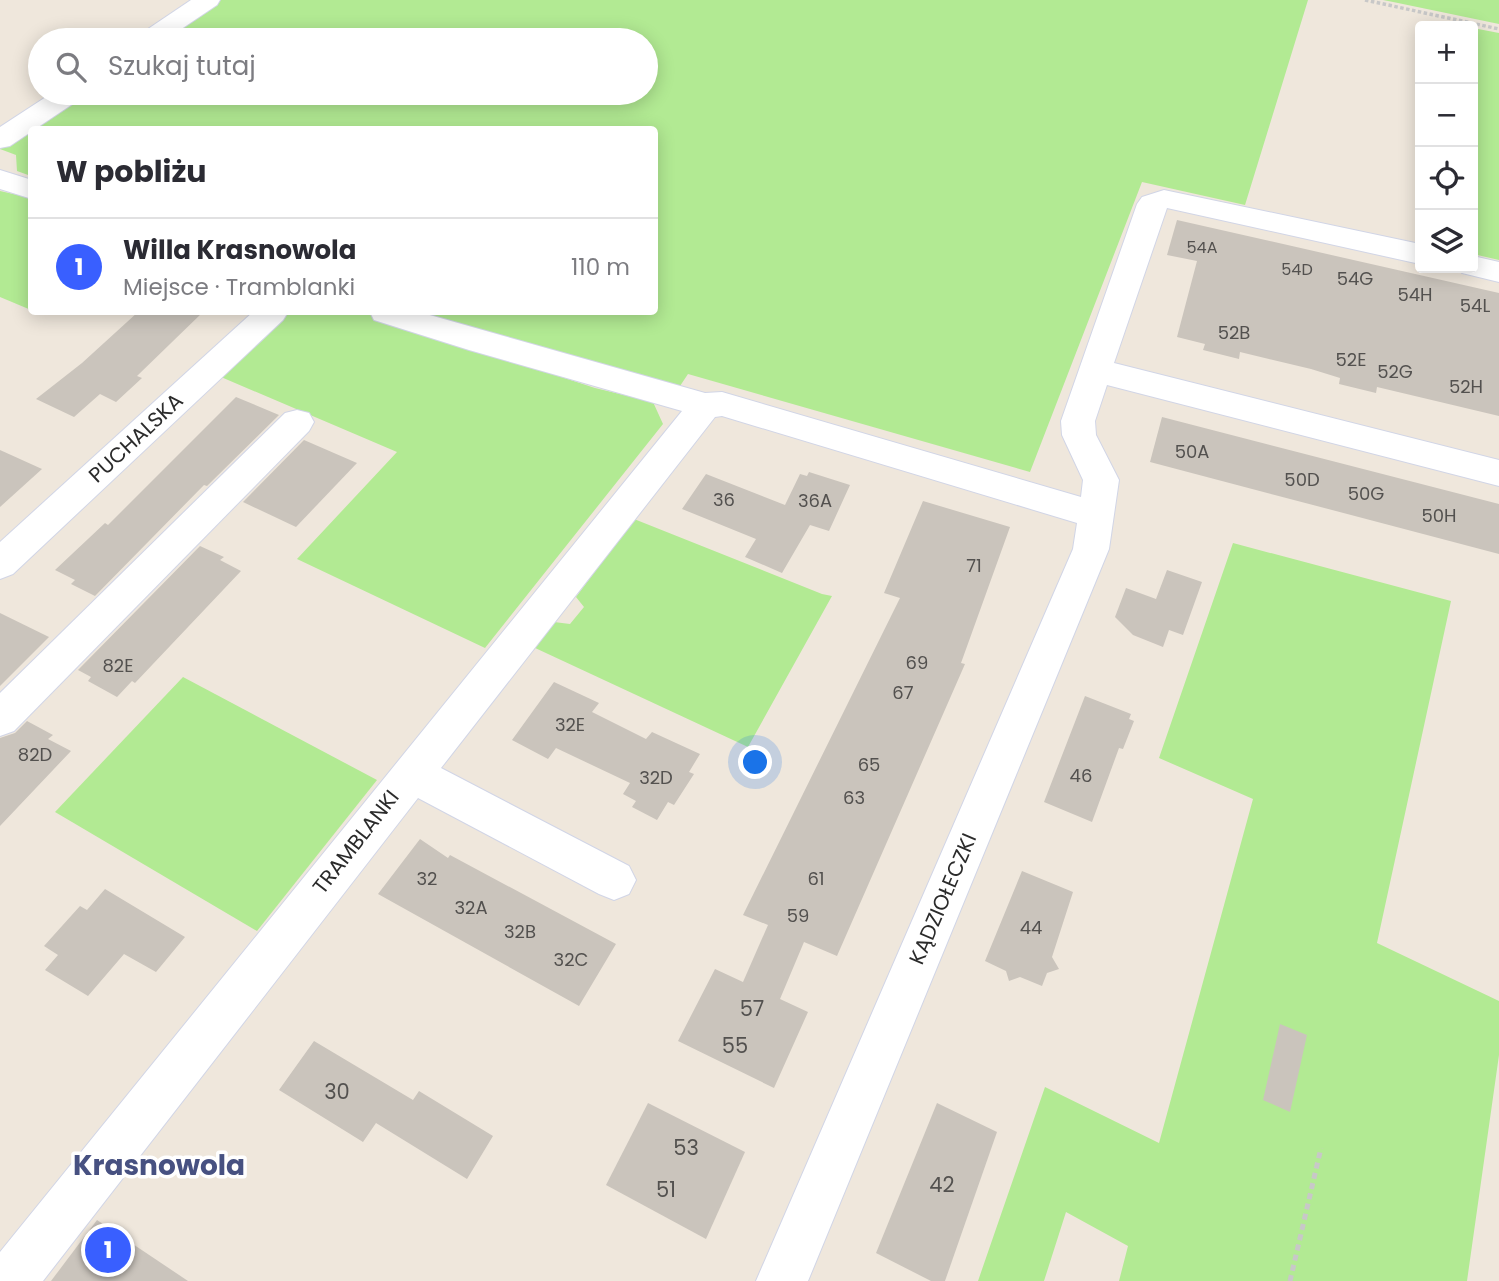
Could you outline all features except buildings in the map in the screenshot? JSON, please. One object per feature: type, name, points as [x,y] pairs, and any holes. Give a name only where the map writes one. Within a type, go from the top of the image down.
[{"type":"street","points":[[166,28],[208,0]]},
{"type":"street","points":[[0,140],[52,105]]},
{"type":"street","points":[[0,179],[28,189]]},
{"type":"street","name":"KĄDZIOŁECZKI","points":[[782,1281],[1091,549],[1101,480],[1079,435],[1078,421],[1152,204],[1164,199],[1415,253]]},
{"type":"street","points":[[1478,267],[1499,272]]},
{"type":"street","name":"PUCHALSKA","points":[[0,565],[269,315]]},
{"type":"street","points":[[395,315],[480,342],[705,405],[722,404],[1096,514]]},
{"type":"street","points":[[1095,370],[1499,473]]},
{"type":"street","name":"TRAMBLANKI","points":[[10,1281],[705,405]]},
{"type":"street","points":[[0,719],[297,422]]},
{"type":"street","points":[[411,773],[614,880]]},
{"type":"path","points":[[1365,0],[1499,29]]},
{"type":"path","points":[[1290,1281],[1321,1148]]},
{"type":"green space","points":[[218,0],[1308,0],[1245,205],[1142,182],[1030,472],[688,374],[676,392],[416,315],[658,315],[658,126],[34,126],[64,105],[658,105],[658,28],[177,28]]},
{"type":"green space","points":[[1383,0],[1499,0],[1499,24],[1398,3]]},
{"type":"green space","points":[[1478,29],[1499,33],[1499,260],[1478,255]]},
{"type":"green space","points":[[28,130],[28,175],[17,171],[16,155],[0,149]]},
{"type":"green space","points":[[0,191],[28,197],[28,309],[0,297]]},
{"type":"green space","points":[[287,315],[371,315],[595,388],[653,402],[663,424],[485,648],[297,559],[397,452],[221,377]]},
{"type":"green space","points":[[634,519],[832,596],[748,747],[533,647],[554,622],[570,624],[584,607],[576,597]]},
{"type":"green space","points":[[1233,543],[1451,601],[1377,943],[1499,1001],[1499,1055],[1467,1281],[1119,1281],[1128,1246],[1066,1212],[1044,1281],[978,1281],[1045,1087],[1159,1143],[1253,799],[1159,758]]},
{"type":"green space","points":[[183,677],[377,780],[257,931],[55,812]]},
{"type":"place","name":"Willa Krasnowola","points":[[108,1250]]},
{"type":"district","name":"Krasnowola","points":[[159,1165]]}]
